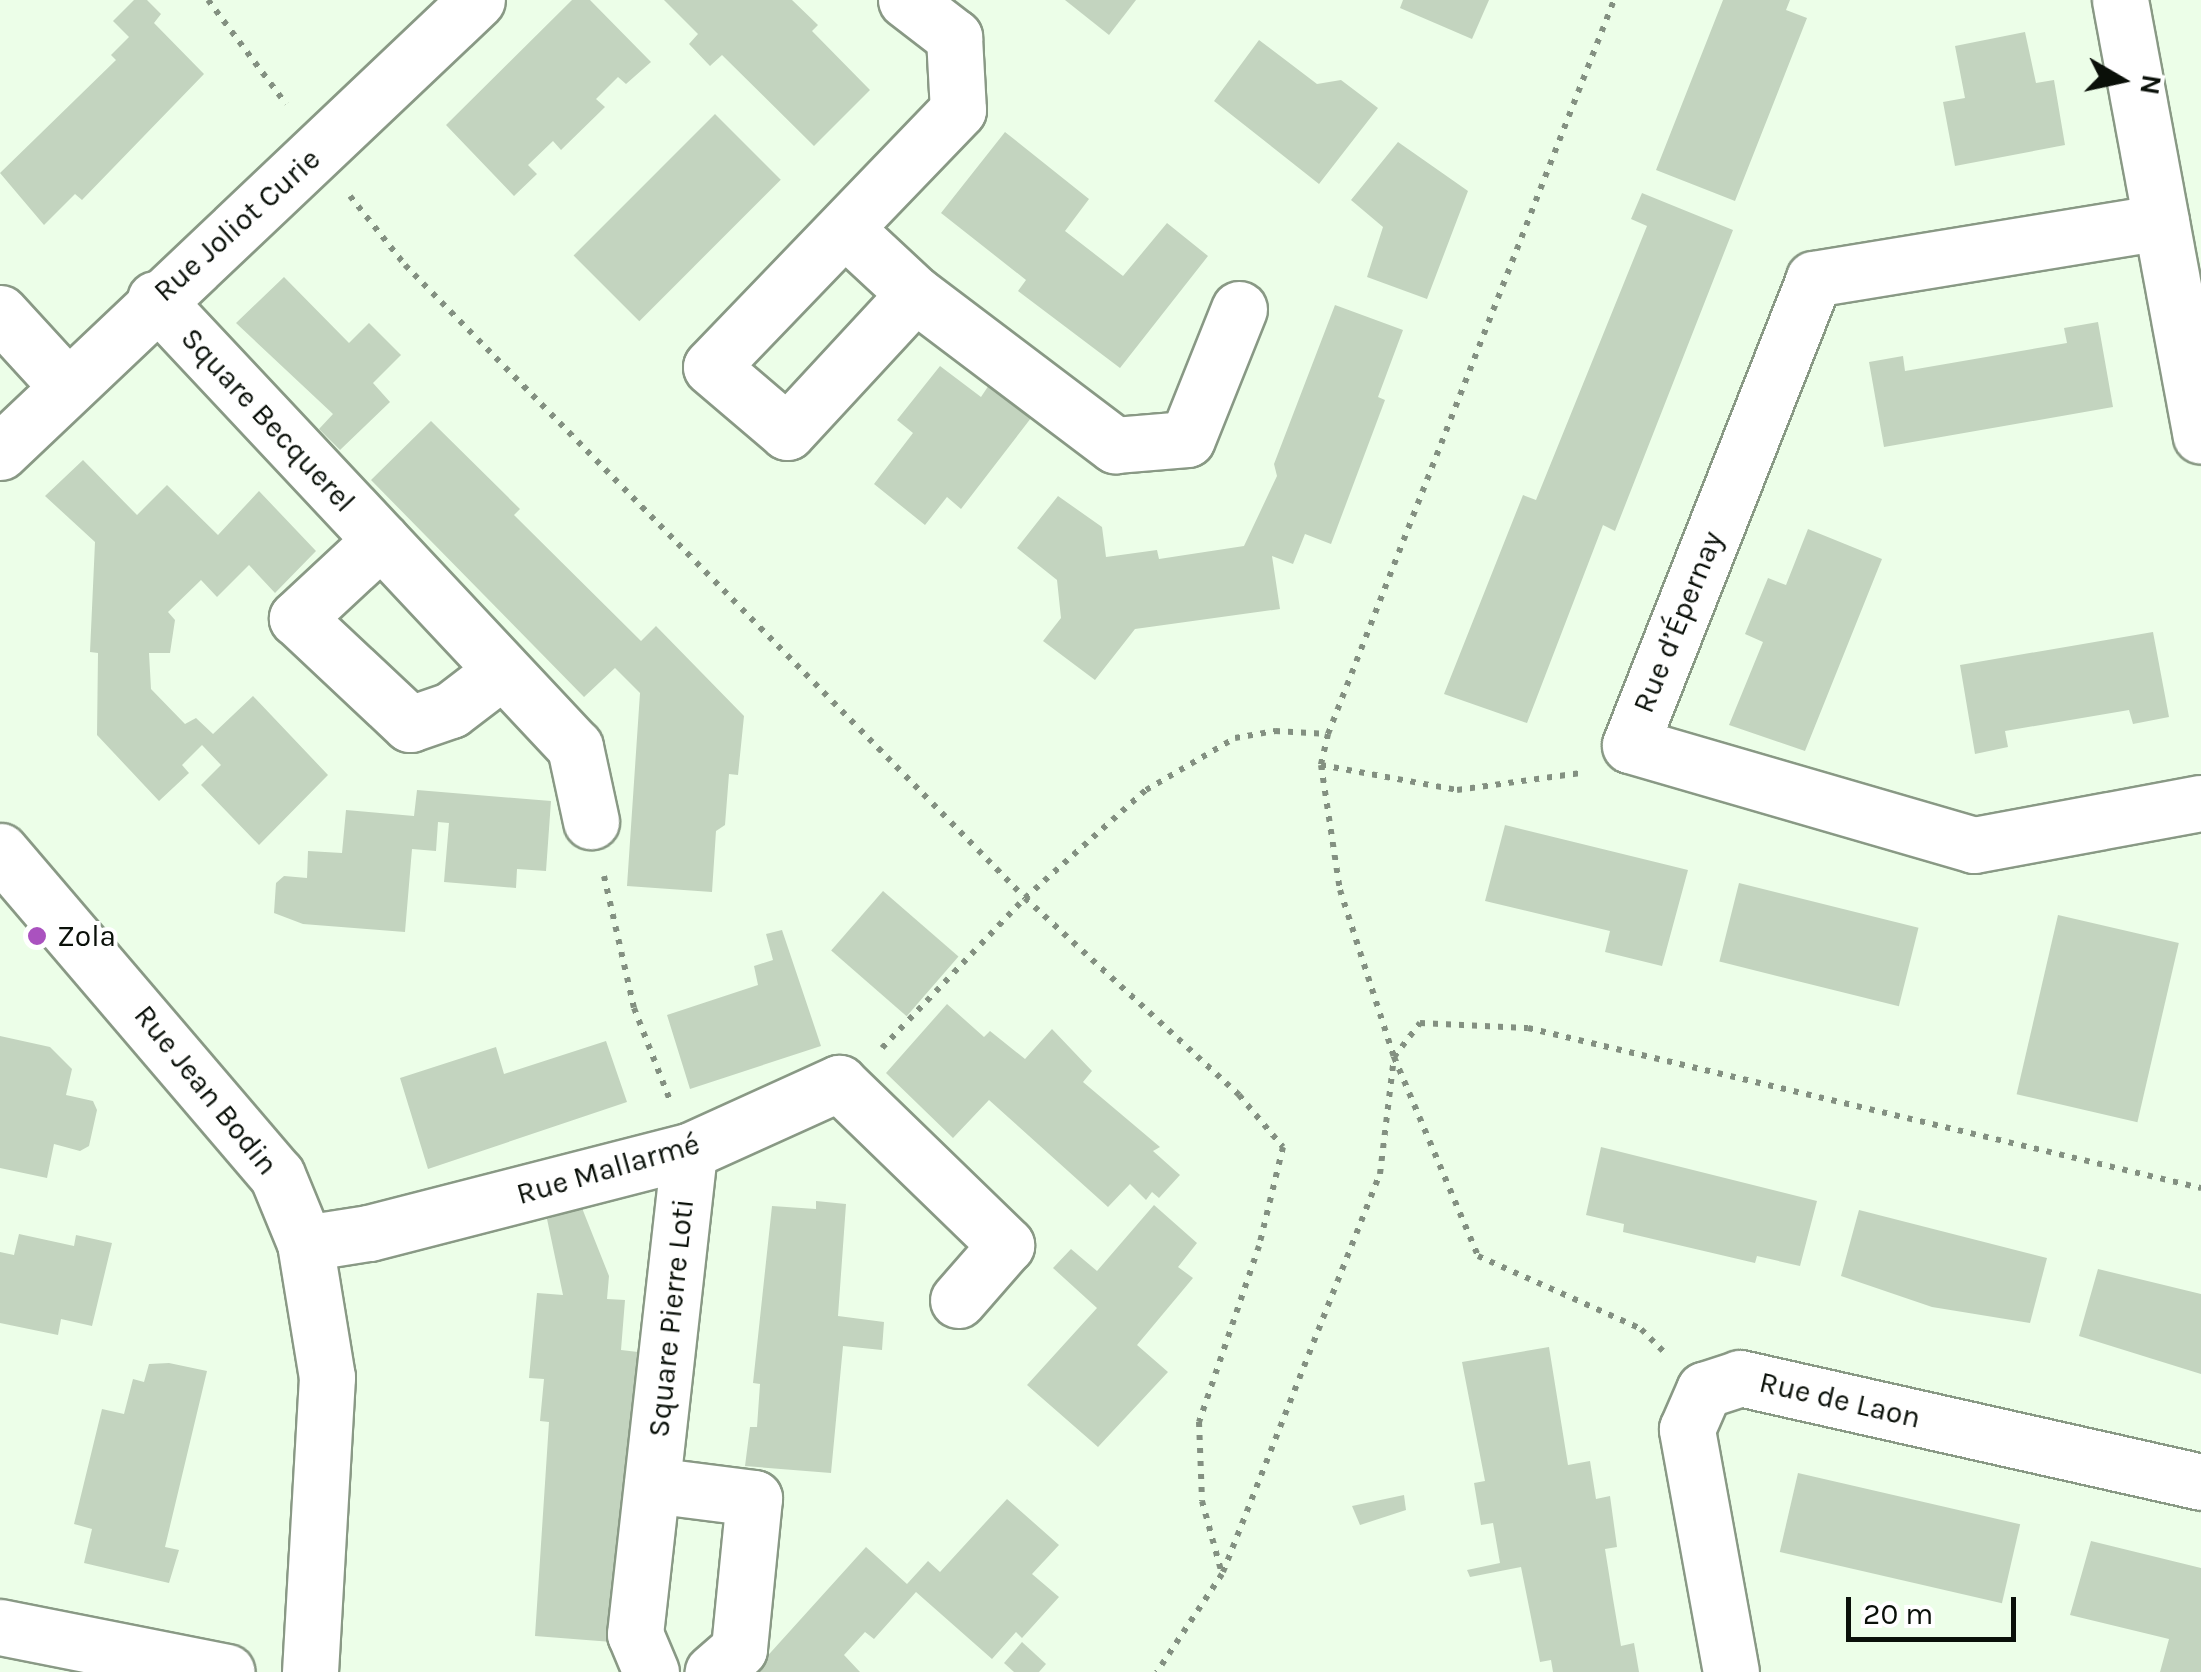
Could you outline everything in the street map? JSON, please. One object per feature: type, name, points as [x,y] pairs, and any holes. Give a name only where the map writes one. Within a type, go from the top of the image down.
[{"type":"street","name":"Rue Joliot Curie","points":[[0,452],[155,299],[317,154],[477,0]]},
{"type":"street","points":[[906,0],[954,37],[958,110],[712,367],[787,432],[916,294]]},
{"type":"street","points":[[2120,0],[2201,436]]},
{"type":"street","name":"Rue d’Épernay","points":[[2161,222],[1814,279],[1630,745],[1974,845],[2201,803]]},
{"type":"street","points":[[845,229],[916,294],[1115,445],[1187,439],[1240,309]]},
{"type":"street","name":"Square Becquerel","points":[[155,299],[575,747],[592,821]]},
{"type":"street","points":[[0,313],[66,385]]},
{"type":"street","points":[[381,540],[297,618],[410,724],[451,710],[502,671]]},
{"type":"street","name":"Rue Jean Bodin","points":[[0,852],[277,1175],[305,1244],[327,1376],[310,1672]]},
{"type":"street","points":[[839,1083],[1006,1245],[958,1300]]},
{"type":"street","name":"Rue Mallarmé","points":[[305,1244],[369,1233],[689,1151],[839,1083]]},
{"type":"street","name":"Square Pierre Loti","points":[[651,1672],[635,1634],[689,1151]]},
{"type":"street","name":"Rue de Laon","points":[[1704,1390],[1740,1378],[2201,1482]]},
{"type":"street","points":[[1704,1390],[1687,1430],[1731,1672]]},
{"type":"street","points":[[652,1484],[754,1498],[740,1649],[714,1672]]},
{"type":"street","points":[[0,1627],[227,1672]]},
{"type":"path","points":[[208,0],[317,154],[405,265],[1025,898],[1239,1095],[1283,1147],[1258,1246],[1199,1422],[1202,1501],[1222,1574]]},
{"type":"path","points":[[1614,0],[1328,734],[1321,765],[1340,890],[1394,1057],[1478,1256],[1641,1329],[1704,1390]]},
{"type":"path","points":[[839,1083],[912,1024],[1025,898],[1146,790],[1201,754],[1275,730],[1328,734]]},
{"type":"path","points":[[1321,765],[1457,790],[1578,775],[1630,745]]},
{"type":"path","points":[[592,821],[634,1008],[689,1151]]},
{"type":"path","points":[[1156,1672],[1222,1574],[1380,1174],[1394,1057],[1420,1023],[1528,1028],[2201,1188]]},
{"type":"building","points":[[134,0],[147,0],[161,14],[154,23],[204,74],[82,200],[75,194],[44,225],[0,173],[116,60],[111,55],[129,37],[113,21]]},
{"type":"building","points":[[572,0],[590,0],[651,62],[626,84],[618,77],[596,99],[605,107],[561,150],[553,141],[528,165],[537,174],[514,196],[446,125]]},
{"type":"building","points":[[664,0],[792,0],[818,25],[812,31],[870,90],[814,146],[722,55],[710,66],[689,44],[698,34]]},
{"type":"building","points":[[1065,0],[1136,0],[1109,35]]},
{"type":"building","points":[[1403,0],[1489,0],[1472,39],[1400,8]]},
{"type":"building","points":[[1723,0],[1790,0],[1786,10],[1807,18],[1735,201],[1656,170]]},
{"type":"building","points":[[2025,32],[2036,83],[2054,80],[2065,145],[1955,166],[1943,102],[1965,98],[1955,46]]},
{"type":"building","points":[[1259,40],[1317,84],[1341,80],[1378,108],[1319,184],[1214,101]]},
{"type":"building","points":[[715,114],[781,180],[639,321],[574,255]]},
{"type":"building","points":[[1005,132],[1089,199],[1065,231],[1123,276],[1167,223],[1208,256],[1120,368],[1018,291],[1026,280],[941,213]]},
{"type":"building","points":[[1398,142],[1468,191],[1427,299],[1367,277],[1383,227],[1351,200]]},
{"type":"building","points":[[1642,193],[1733,230],[1615,531],[1603,525],[1527,723],[1444,694],[1523,495],[1536,500],[1647,226],[1631,219]]},
{"type":"building","points":[[284,277],[349,343],[369,323],[401,355],[373,383],[390,402],[340,450],[319,429],[333,414],[236,323]]},
{"type":"building","points":[[1335,305],[1403,330],[1378,397],[1385,400],[1331,544],[1305,534],[1293,564],[1272,556],[1280,609],[1135,629],[1095,680],[1043,641],[1061,618],[1057,580],[1017,548],[1058,496],[1102,527],[1106,557],[1157,550],[1159,559],[1244,546],[1277,476],[1274,464]]},
{"type":"building","points":[[2098,322],[2113,407],[1884,447],[1869,362],[1903,356],[1905,371],[2067,343],[2064,328]]},
{"type":"building","points":[[940,366],[981,397],[989,385],[1031,418],[961,509],[947,497],[925,525],[874,484],[913,433],[897,420]]},
{"type":"building","points":[[431,421],[520,509],[514,515],[641,641],[656,626],[744,716],[738,775],[729,774],[725,825],[716,831],[712,892],[627,886],[640,693],[615,668],[584,697],[371,480]]},
{"type":"building","points":[[83,460],[137,515],[167,485],[218,535],[259,491],[316,551],[275,593],[249,565],[217,597],[201,580],[168,612],[175,620],[170,653],[149,653],[151,689],[185,724],[196,718],[213,734],[253,696],[328,775],[259,845],[201,785],[221,765],[202,745],[182,765],[189,773],[159,801],[97,735],[98,653],[90,652],[95,542],[45,496]]},
{"type":"building","points":[[1808,529],[1882,559],[1805,751],[1729,725],[1763,642],[1745,634],[1768,578],[1786,585]]},
{"type":"building","points":[[2153,632],[2169,717],[2133,724],[2129,710],[2005,731],[2008,747],[1975,754],[1960,665]]},
{"type":"building","points":[[417,790],[551,801],[546,871],[517,869],[516,888],[444,882],[449,823],[438,822],[436,851],[412,849],[405,932],[303,924],[274,913],[276,883],[284,876],[307,878],[308,851],[342,853],[346,810],[414,816]]},
{"type":"building","points":[[1505,825],[1688,870],[1662,966],[1605,952],[1610,931],[1485,901]]},
{"type":"building","points":[[1739,883],[1919,928],[1899,1006],[1719,962]]},
{"type":"building","points":[[883,891],[958,957],[907,1016],[831,951]]},
{"type":"building","points":[[2058,915],[2179,943],[2137,1122],[2017,1094]]},
{"type":"building","points":[[782,930],[821,1046],[690,1089],[667,1015],[758,985],[754,966],[773,960],[766,934]]},
{"type":"building","points":[[947,1004],[984,1037],[990,1031],[1025,1059],[1052,1029],[1092,1071],[1083,1082],[1160,1147],[1153,1151],[1180,1175],[1159,1198],[1152,1192],[1146,1200],[1130,1184],[1108,1207],[989,1100],[953,1138],[886,1073]]},
{"type":"building","points":[[0,1036],[50,1047],[72,1069],[66,1095],[93,1101],[97,1110],[89,1146],[80,1151],[54,1144],[47,1178],[0,1168]]},
{"type":"building","points":[[606,1041],[627,1102],[428,1169],[400,1078],[496,1047],[504,1074]]},
{"type":"building","points":[[1601,1147],[1817,1201],[1800,1266],[1757,1256],[1755,1263],[1623,1232],[1624,1224],[1586,1215]]},
{"type":"building","points":[[816,1201],[846,1204],[838,1316],[884,1322],[882,1350],[843,1346],[831,1473],[745,1466],[750,1427],[757,1427],[760,1384],[753,1383],[772,1206],[816,1209]]},
{"type":"building","points":[[1154,1205],[1197,1243],[1178,1267],[1193,1278],[1137,1345],[1168,1372],[1098,1447],[1027,1385],[1097,1308],[1053,1268],[1071,1249],[1097,1271]]},
{"type":"building","points":[[582,1208],[609,1276],[607,1299],[625,1300],[621,1350],[638,1352],[612,1642],[535,1636],[549,1422],[540,1421],[544,1379],[529,1378],[537,1293],[563,1295],[547,1219]]},
{"type":"building","points":[[1859,1210],[2047,1258],[2030,1323],[1932,1307],[1841,1276]]},
{"type":"building","points":[[19,1234],[74,1246],[76,1235],[112,1243],[92,1326],[61,1319],[58,1335],[0,1323],[0,1252],[14,1255]]},
{"type":"building","points":[[2098,1269],[2201,1294],[2201,1374],[2079,1336]]},
{"type":"building","points":[[1549,1347],[1568,1465],[1590,1461],[1596,1499],[1610,1496],[1617,1547],[1605,1549],[1613,1599],[1621,1646],[1634,1643],[1639,1672],[1553,1672],[1551,1660],[1540,1662],[1521,1567],[1470,1577],[1467,1570],[1500,1563],[1493,1523],[1481,1525],[1474,1483],[1485,1481],[1462,1362]]},
{"type":"building","points":[[169,1363],[207,1371],[165,1547],[179,1550],[169,1583],[84,1563],[92,1529],[74,1524],[102,1409],[124,1414],[133,1379],[144,1382],[149,1364]]},
{"type":"building","points":[[1798,1473],[2020,1524],[2002,1603],[1780,1552]]},
{"type":"building","points":[[1404,1495],[1406,1510],[1360,1525],[1352,1506]]},
{"type":"building","points":[[1007,1499],[1059,1545],[1032,1574],[1059,1597],[1022,1638],[1016,1632],[992,1659],[916,1592],[874,1639],[865,1632],[844,1655],[860,1672],[753,1672],[866,1547],[907,1584],[928,1561],[940,1572]]},
{"type":"building","points":[[2091,1541],[2201,1568],[2201,1672],[2160,1672],[2169,1639],[2070,1615]]},
{"type":"building","points":[[1022,1642],[1046,1664],[1039,1672],[1014,1672],[1004,1663]]},
{"type":"place","name":"Zola","points":[[37,936]]}]
